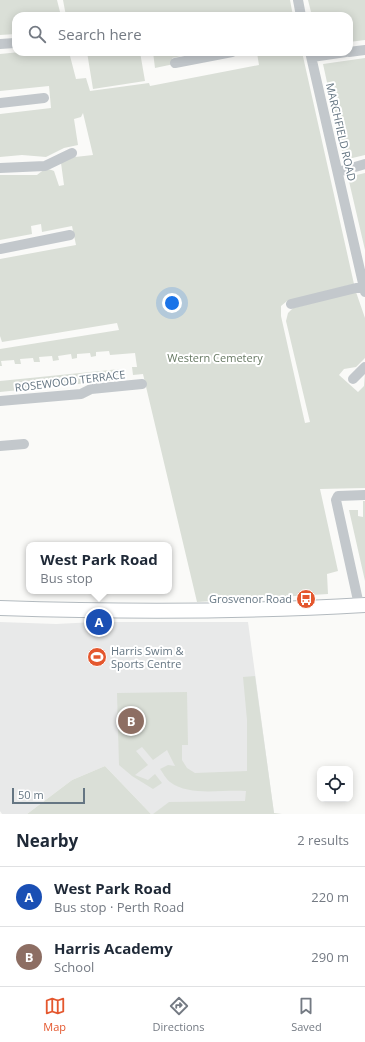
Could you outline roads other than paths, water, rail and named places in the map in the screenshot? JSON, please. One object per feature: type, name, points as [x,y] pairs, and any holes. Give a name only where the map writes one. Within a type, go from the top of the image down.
[{"type":"street","points":[[298,0],[300,12]]},
{"type":"street","points":[[0,44],[12,43]]},
{"type":"street","points":[[353,51],[365,50]]},
{"type":"street","points":[[175,63],[211,56]]},
{"type":"street","name":"MARCHFIELD ROAD","points":[[311,56],[365,289]]},
{"type":"street","points":[[0,103],[44,98]]},
{"type":"street","points":[[0,168],[45,166],[72,153]]},
{"type":"street","points":[[338,172],[365,164]]},
{"type":"street","points":[[0,249],[70,235]]},
{"type":"street","points":[[291,304],[356,288],[365,289]]},
{"type":"street","points":[[353,379],[365,367]]},
{"type":"street","name":"ROSEWOOD TERRACE","points":[[0,401],[81,394],[91,389],[142,384]]},
{"type":"street","points":[[0,446],[24,444]]},
{"type":"street","points":[[0,608],[63,610],[214,610],[362,605],[336,500],[338,496],[365,495]]},
{"type":"place","name":"Grosvenor Road","points":[[306,599]]},
{"type":"place","name":"West Park Road","points":[[99,622]]},
{"type":"place","name":"Harris Swim & Sports Centre","points":[[97,657]]},
{"type":"place","name":"Harris Academy","points":[[131,721]]},
{"type":"park label","name":"Western Cemetery","points":[[215,358]]}]
